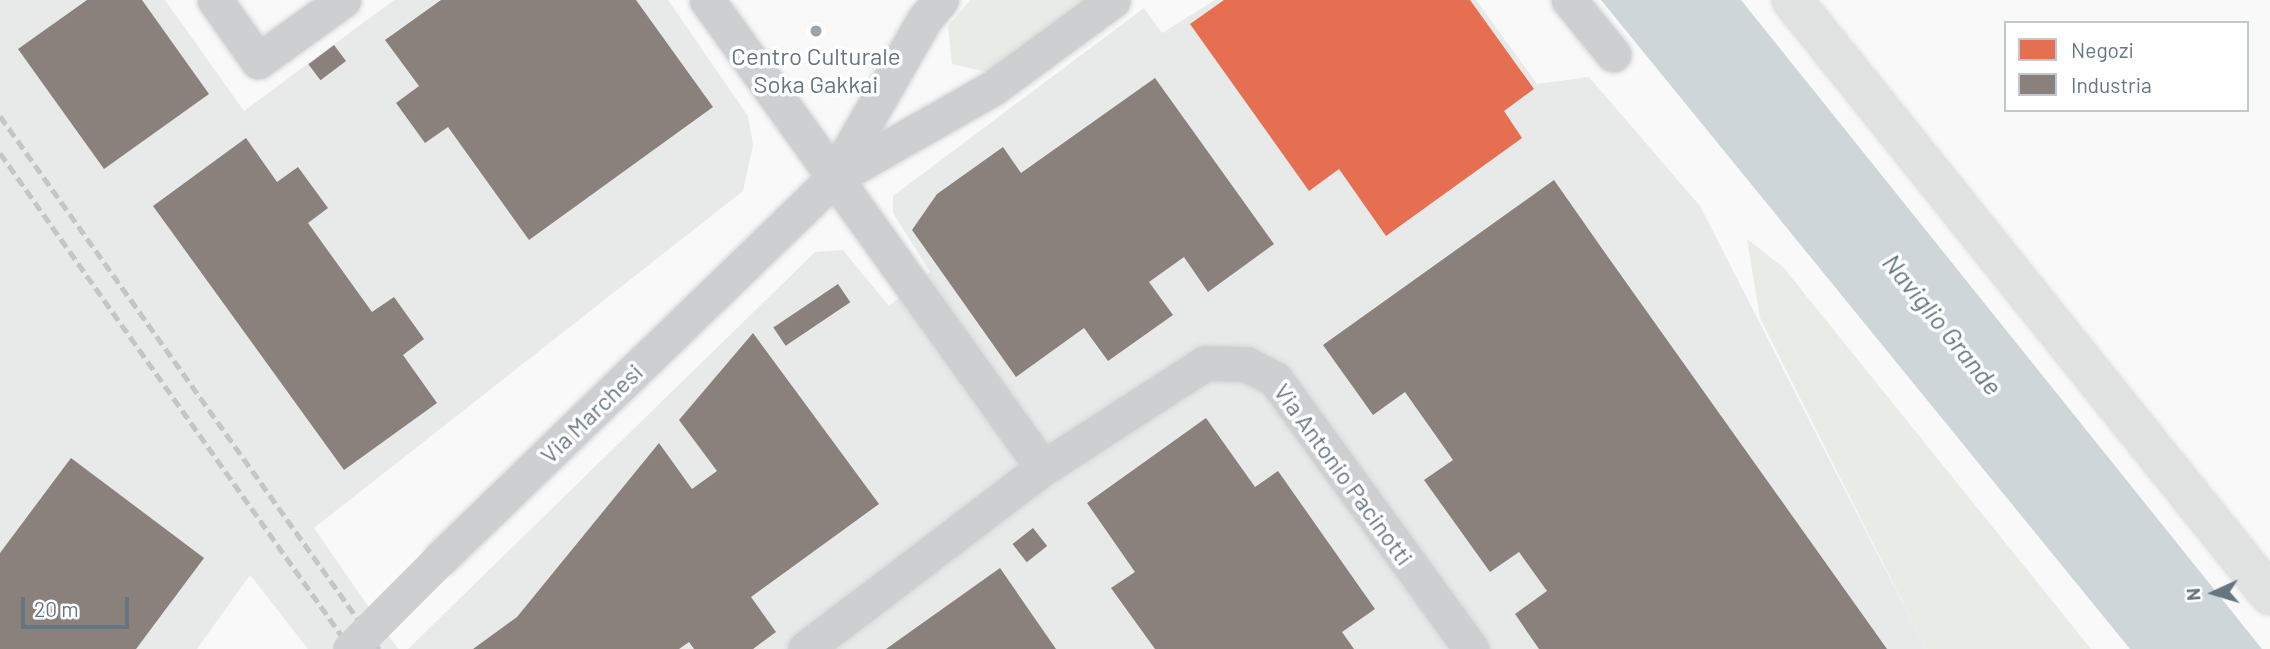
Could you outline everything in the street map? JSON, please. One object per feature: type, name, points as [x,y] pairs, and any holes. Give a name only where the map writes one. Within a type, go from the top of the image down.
[{"type":"main road","points":[[1792,0],[2270,595]]},
{"type":"street","points":[[215,0],[258,61],[343,0]]},
{"type":"street","points":[[707,0],[1043,468]]},
{"type":"street","name":"Via Marchesi","points":[[834,179],[924,20],[941,0]]},
{"type":"street","name":"Via Marchesi","points":[[351,649],[834,179],[994,87],[1113,0]]},
{"type":"street","points":[[1569,0],[1612,54]]},
{"type":"street","name":"Via Antonio Pacinotti","points":[[805,649],[1043,468],[1205,363],[1246,364],[1275,379],[1471,649]]},
{"type":"shaded area","points":[[0,0],[165,0],[244,111],[394,0],[668,0],[748,116],[753,145],[743,191],[314,528],[398,649],[308,649],[250,575],[197,649],[0,649]]},
{"type":"shaded area","points":[[970,0],[1089,0],[987,72],[952,64],[948,26]]},
{"type":"shaded area","points":[[1215,0],[1476,0],[1537,84],[1589,77],[1700,206],[1926,649],[408,649],[815,252],[843,250],[889,306],[930,272],[893,213],[893,196],[1144,8],[1162,33]]},
{"type":"shaded area","points":[[1747,239],[1783,267],[2091,649],[1926,649],[1760,318]]},
{"type":"water","name":"Naviglio Grande","points":[[1601,0],[1741,0],[2262,649],[2130,649]]},
{"type":"building: Negozi","points":[[1224,0],[1470,0],[1534,89],[1504,111],[1522,138],[1386,236],[1339,169],[1309,191],[1190,24]]},
{"type":"building: Industria","points":[[87,0],[142,0],[209,94],[104,169],[18,49]]},
{"type":"building: Industria","points":[[441,0],[636,0],[713,107],[529,240],[448,127],[425,143],[396,103],[419,86],[385,40]]},
{"type":"building: Industria","points":[[334,45],[346,61],[320,80],[308,64]]},
{"type":"building: Industria","points":[[1155,78],[1274,244],[1208,292],[1184,257],[1149,282],[1173,315],[1108,361],[1084,328],[1016,377],[912,230],[937,194],[1003,147],[1021,173]]},
{"type":"building: Industria","points":[[246,138],[277,182],[298,167],[328,208],[308,223],[372,312],[394,297],[424,339],[403,355],[437,403],[344,470],[153,206]]},
{"type":"building: Industria","points":[[1554,180],[1887,649],[1539,649],[1515,614],[1547,591],[1519,552],[1490,572],[1424,480],[1453,460],[1405,392],[1373,415],[1323,345]]},
{"type":"building: Industria","points":[[838,284],[850,302],[786,346],[773,328]]},
{"type":"building: Industria","points":[[753,333],[879,504],[751,597],[776,632],[753,649],[694,649],[689,642],[679,649],[473,649],[517,617],[659,443],[692,489],[717,471],[679,420]]},
{"type":"building: Industria","points":[[1206,418],[1255,487],[1278,471],[1375,609],[1342,632],[1354,649],[1155,649],[1111,588],[1135,572],[1087,503]]},
{"type":"building: Industria","points":[[71,458],[204,558],[136,649],[0,649],[0,553]]},
{"type":"building: Industria","points":[[1033,528],[1047,546],[1027,562],[1013,544]]},
{"type":"building: Industria","points":[[1000,568],[1056,649],[886,649]]},
{"type":"railway","points":[[0,116],[379,649]]},
{"type":"railway","points":[[0,153],[351,649]]},
{"type":"place","name":"Centro Culturale Soka Gakkai","points":[[816,31]]}]
